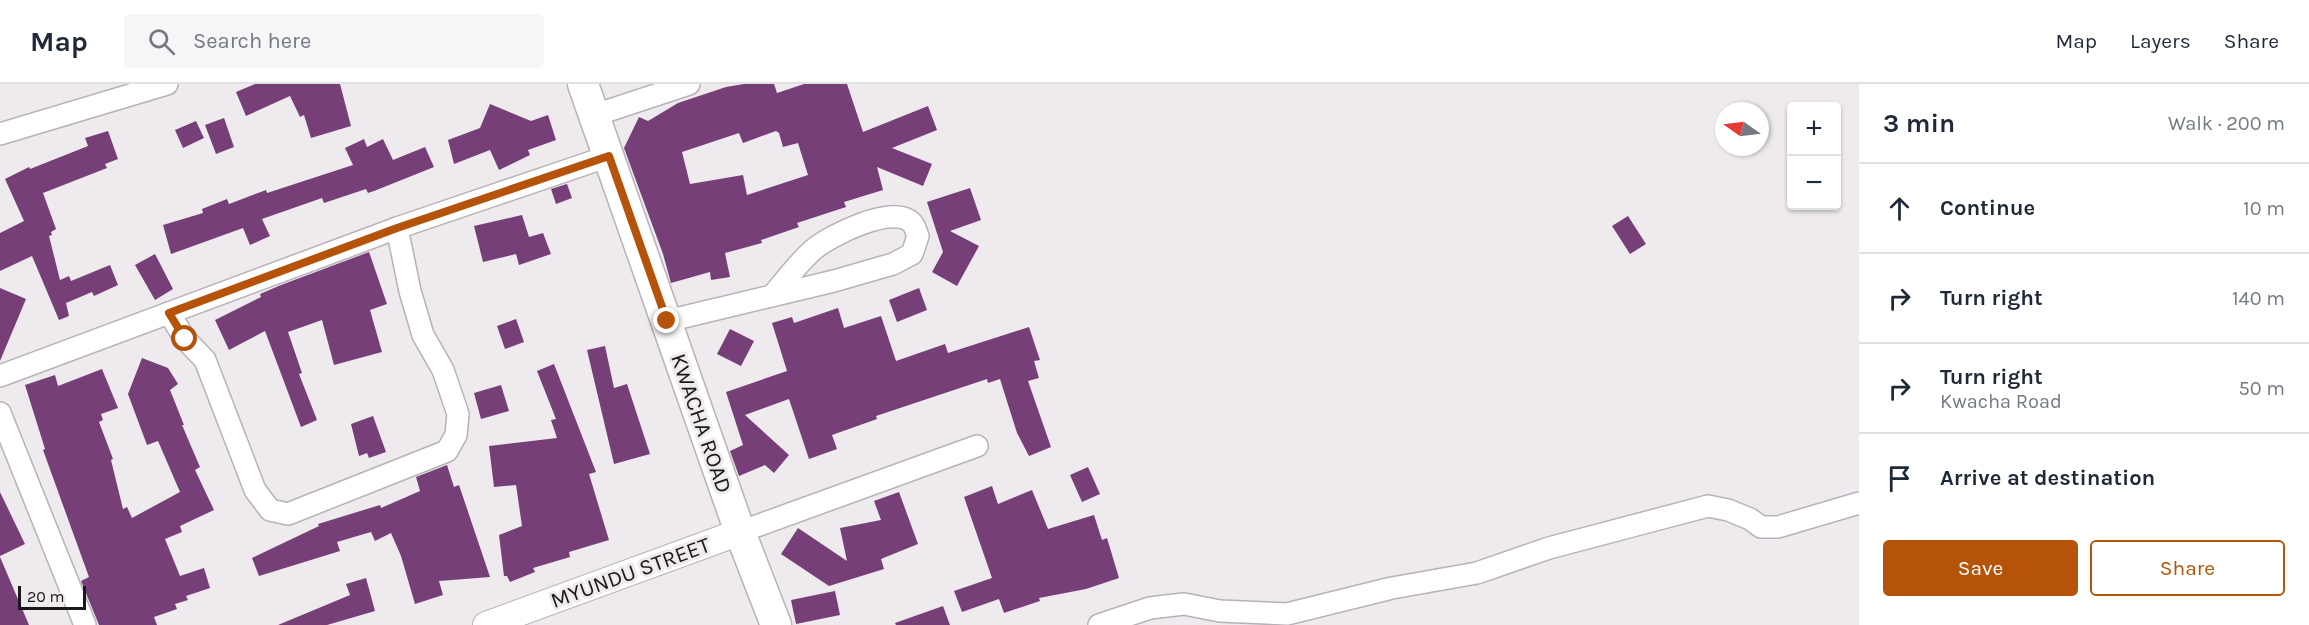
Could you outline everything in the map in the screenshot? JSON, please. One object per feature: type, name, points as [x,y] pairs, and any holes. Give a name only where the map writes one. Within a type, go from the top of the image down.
[{"type":"main road","name":"KWACHA ROAD","points":[[583,84],[740,532],[776,625]]},
{"type":"street","points":[[0,134],[167,84]]},
{"type":"street","points":[[595,115],[689,84]]},
{"type":"street","points":[[0,376],[397,228],[609,156]]},
{"type":"street","points":[[667,321],[772,296],[844,278],[893,264],[912,254],[918,236],[912,223],[900,217],[873,219],[843,232],[813,249],[772,296]]},
{"type":"street","points":[[169,313],[185,339],[205,360],[255,490],[270,510],[288,514],[447,451],[456,435],[458,414],[443,370],[423,335],[410,291],[397,228]]},
{"type":"street","points":[[0,413],[85,625]]},
{"type":"street","points":[[740,532],[977,446]]},
{"type":"street","points":[[1099,625],[1150,608],[1184,604],[1220,611],[1287,614],[1392,588],[1477,573],[1549,548],[1708,506],[1728,510],[1761,526],[1778,527],[1859,502]]},
{"type":"street","name":"MYUNDU STREET","points":[[486,625],[740,532]]},
{"type":"building","points":[[255,84],[340,84],[351,126],[311,138],[304,115],[300,117],[290,96],[246,116],[236,92]]},
{"type":"building","points":[[744,84],[774,84],[777,93],[804,84],[847,84],[863,132],[928,106],[937,130],[892,148],[932,164],[923,186],[877,167],[883,190],[844,202],[846,207],[797,223],[799,227],[761,240],[762,243],[725,253],[730,277],[711,280],[710,272],[671,283],[663,254],[624,148],[639,117],[648,121],[678,103],[726,87]],"holes":[[[776,131],[779,133],[783,147],[798,143],[808,175],[747,195],[743,175],[690,184],[682,152],[739,133],[743,143]]]},
{"type":"building","points":[[490,104],[531,121],[548,115],[556,140],[528,150],[530,155],[499,170],[490,150],[454,164],[448,140],[480,128]]},
{"type":"building","points":[[224,118],[234,147],[216,154],[205,125]]},
{"type":"building","points":[[196,121],[204,138],[183,148],[175,130]]},
{"type":"building","points":[[108,131],[118,159],[105,164],[107,168],[43,193],[56,229],[49,236],[60,280],[69,276],[71,281],[110,265],[118,285],[94,296],[92,292],[66,303],[69,316],[59,320],[32,256],[0,271],[0,233],[24,221],[5,179],[29,167],[30,169],[88,146],[85,138]]},
{"type":"building","points":[[364,139],[367,147],[383,139],[393,160],[425,147],[434,167],[368,193],[366,189],[324,203],[322,198],[262,219],[270,236],[250,245],[243,228],[171,254],[163,225],[203,213],[202,209],[227,199],[229,204],[266,190],[267,193],[353,165],[345,148]]},
{"type":"building","points":[[567,184],[572,198],[556,204],[551,189]]},
{"type":"building","points":[[970,188],[981,220],[950,231],[979,246],[957,286],[932,272],[943,252],[927,202]]},
{"type":"building","points":[[522,215],[529,237],[543,233],[551,254],[519,265],[516,254],[483,262],[474,226]]},
{"type":"building","points":[[1628,216],[1646,244],[1630,254],[1612,226]]},
{"type":"building","points":[[369,252],[387,304],[370,310],[382,352],[334,365],[322,320],[288,332],[302,373],[299,374],[317,420],[301,427],[265,331],[229,350],[215,320],[261,297],[260,294]]},
{"type":"building","points":[[155,254],[173,289],[155,300],[135,265]]},
{"type":"building","points":[[0,288],[26,299],[0,361]]},
{"type":"building","points":[[919,288],[927,310],[897,322],[889,300]]},
{"type":"building","points":[[838,308],[844,328],[881,316],[896,361],[945,344],[948,353],[1029,327],[1040,360],[1034,361],[1039,378],[1028,381],[1051,447],[1029,456],[1017,433],[1000,379],[988,383],[987,379],[876,416],[877,419],[832,435],[837,449],[809,459],[789,399],[745,415],[789,455],[774,473],[765,465],[739,476],[730,451],[743,445],[726,392],[787,371],[772,323],[792,317],[794,323]]},
{"type":"building","points":[[516,319],[524,342],[505,349],[497,326]]},
{"type":"building","points":[[730,329],[754,341],[741,366],[717,354]]},
{"type":"building","points":[[605,346],[614,388],[627,384],[650,454],[614,464],[587,350]]},
{"type":"building","points":[[142,358],[168,368],[178,384],[170,390],[200,467],[195,470],[214,510],[180,526],[182,532],[165,539],[180,576],[204,568],[210,588],[186,596],[188,600],[175,604],[177,609],[154,617],[157,625],[99,625],[81,581],[89,577],[43,450],[45,449],[25,385],[55,375],[58,386],[102,369],[118,408],[101,414],[103,420],[99,422],[113,459],[111,460],[123,509],[127,507],[132,518],[180,492],[158,441],[147,445],[128,394]]},
{"type":"building","points":[[554,364],[596,472],[589,474],[609,540],[569,552],[570,557],[533,568],[535,572],[510,582],[507,576],[504,576],[499,535],[522,526],[516,485],[494,487],[489,446],[557,438],[551,420],[556,419],[537,371]]},
{"type":"building","points":[[501,385],[509,411],[481,419],[474,393]]},
{"type":"building","points":[[373,416],[386,452],[369,458],[367,453],[359,456],[351,424]]},
{"type":"building","points":[[447,465],[454,487],[459,485],[490,577],[439,581],[443,595],[415,604],[401,556],[391,533],[375,541],[371,532],[337,542],[340,551],[259,576],[252,558],[319,526],[318,524],[380,505],[381,508],[420,491],[416,477]]},
{"type":"building","points":[[1088,467],[1100,494],[1082,502],[1070,475]]},
{"type":"building","points":[[992,486],[998,504],[1032,490],[1048,529],[1094,515],[1102,540],[1107,538],[1119,578],[1086,589],[1039,598],[1040,601],[1004,613],[999,599],[962,612],[954,591],[992,578],[964,497]]},
{"type":"building","points":[[0,492],[25,544],[0,556]]},
{"type":"building","points":[[899,492],[918,544],[881,559],[884,569],[829,586],[781,554],[798,528],[847,561],[840,528],[881,520],[874,501]]},
{"type":"building","points":[[0,557],[29,625],[0,625]]},
{"type":"building","points":[[366,578],[375,611],[327,625],[278,625],[350,595],[346,584]]},
{"type":"building","points":[[835,591],[840,615],[796,624],[791,600]]},
{"type":"building","points":[[943,606],[950,625],[896,625],[895,623]]},
{"type":"route","points":[[185,339],[169,313],[397,228],[609,156],[667,321]]}]
